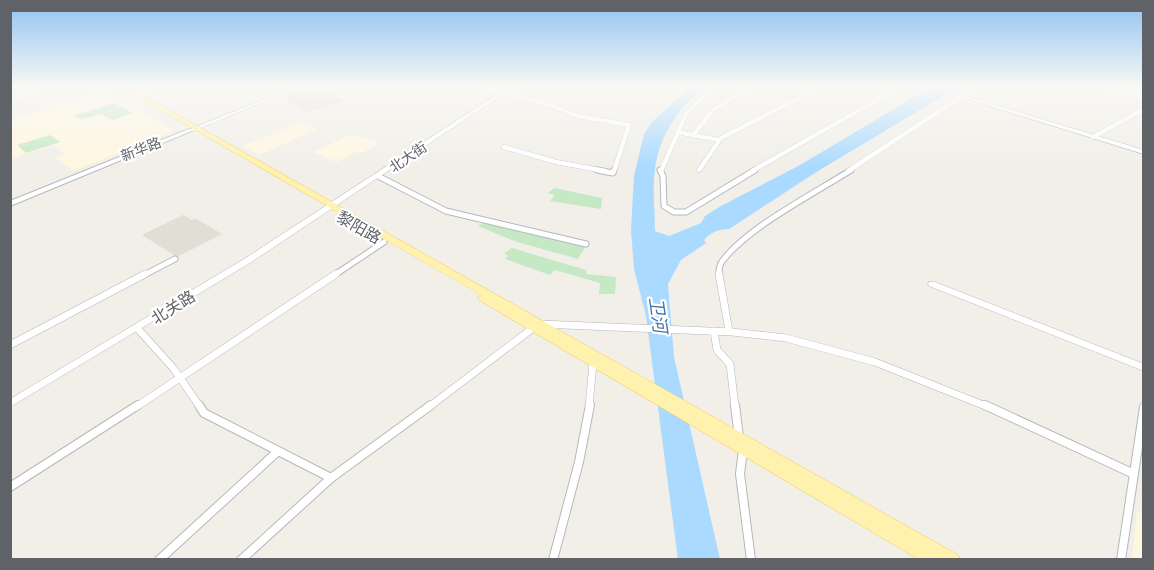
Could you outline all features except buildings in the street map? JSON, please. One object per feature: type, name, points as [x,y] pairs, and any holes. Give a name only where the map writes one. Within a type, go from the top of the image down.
[{"type":"main road","name":"黎阳路","points":[[165,114],[194,129]]},
{"type":"main road","name":"黎阳路","points":[[168,114],[600,364]]},
{"type":"main road","name":"新华路","points":[[10,202],[194,129]]},
{"type":"main road","name":"黎阳路","points":[[330,208],[384,242],[600,364]]},
{"type":"main road","points":[[600,364],[953,560]]},
{"type":"main road","points":[[736,441],[934,560]]},
{"type":"street","points":[[194,129],[232,114]]},
{"type":"street","name":"北大街","points":[[330,208],[473,114]]},
{"type":"street","points":[[504,147],[556,162],[613,173],[629,125],[572,114]]},
{"type":"street","points":[[684,114],[671,141],[660,173],[663,176],[664,206],[674,212],[682,212],[854,114]]},
{"type":"street","points":[[693,135],[709,114]]},
{"type":"street","points":[[699,170],[719,140],[769,114]]},
{"type":"street","points":[[729,331],[719,274],[719,266],[724,258],[753,232],[932,114]]},
{"type":"street","points":[[1017,114],[1143,152]]},
{"type":"street","points":[[1093,137],[1135,114]]},
{"type":"street","points":[[677,132],[719,140]]},
{"type":"street","points":[[378,176],[446,211],[586,244]]},
{"type":"street","name":"北关路","points":[[10,404],[138,329],[330,208]]},
{"type":"street","points":[[10,487],[180,378],[384,242]]},
{"type":"street","points":[[10,345],[175,259]]},
{"type":"street","points":[[932,284],[1143,368]]},
{"type":"street","points":[[241,560],[331,478],[536,326],[729,331],[788,339],[894,369],[982,405],[1134,474]]},
{"type":"street","points":[[138,329],[180,378],[204,413],[331,478]]},
{"type":"street","points":[[714,331],[717,350],[730,364],[736,441],[751,560]]},
{"type":"street","points":[[553,560],[577,470],[600,364]]},
{"type":"street","points":[[1121,560],[1143,407]]},
{"type":"street","points":[[159,560],[277,452]]},
{"type":"shaded area","points":[[29,114],[144,114],[174,131],[74,171],[56,158],[66,154],[54,145],[11,159],[11,119]]},
{"type":"shaded area","points":[[302,122],[317,129],[259,155],[242,146]]},
{"type":"shaded area","points":[[353,134],[379,143],[362,153],[357,151],[337,162],[312,152]]},
{"type":"shaded area","points":[[183,215],[192,220],[195,218],[222,234],[177,257],[142,235]]},
{"type":"shaded area","points":[[1137,511],[1143,514],[1143,559],[1132,559]]},
{"type":"green space","points":[[81,114],[130,114],[113,120],[101,114],[81,119],[74,116]]},
{"type":"green space","points":[[50,135],[60,142],[26,153],[17,145]]},
{"type":"green space","points":[[554,188],[602,198],[601,209],[550,201],[555,195],[548,193]]},
{"type":"green space","points":[[485,222],[586,246],[578,259],[514,241],[478,226]]},
{"type":"green space","points":[[512,248],[586,270],[586,274],[616,277],[615,294],[599,294],[600,283],[555,270],[550,275],[505,259],[508,256],[504,253]]},
{"type":"water","name":"卫河","points":[[661,114],[678,114],[661,145],[655,169],[655,231],[669,236],[701,223],[705,216],[721,206],[800,165],[886,114],[914,114],[818,171],[729,229],[719,230],[706,237],[704,240],[706,243],[681,260],[668,284],[674,357],[720,559],[678,560],[646,316],[634,269],[631,230],[634,176],[644,134],[651,123]]}]
